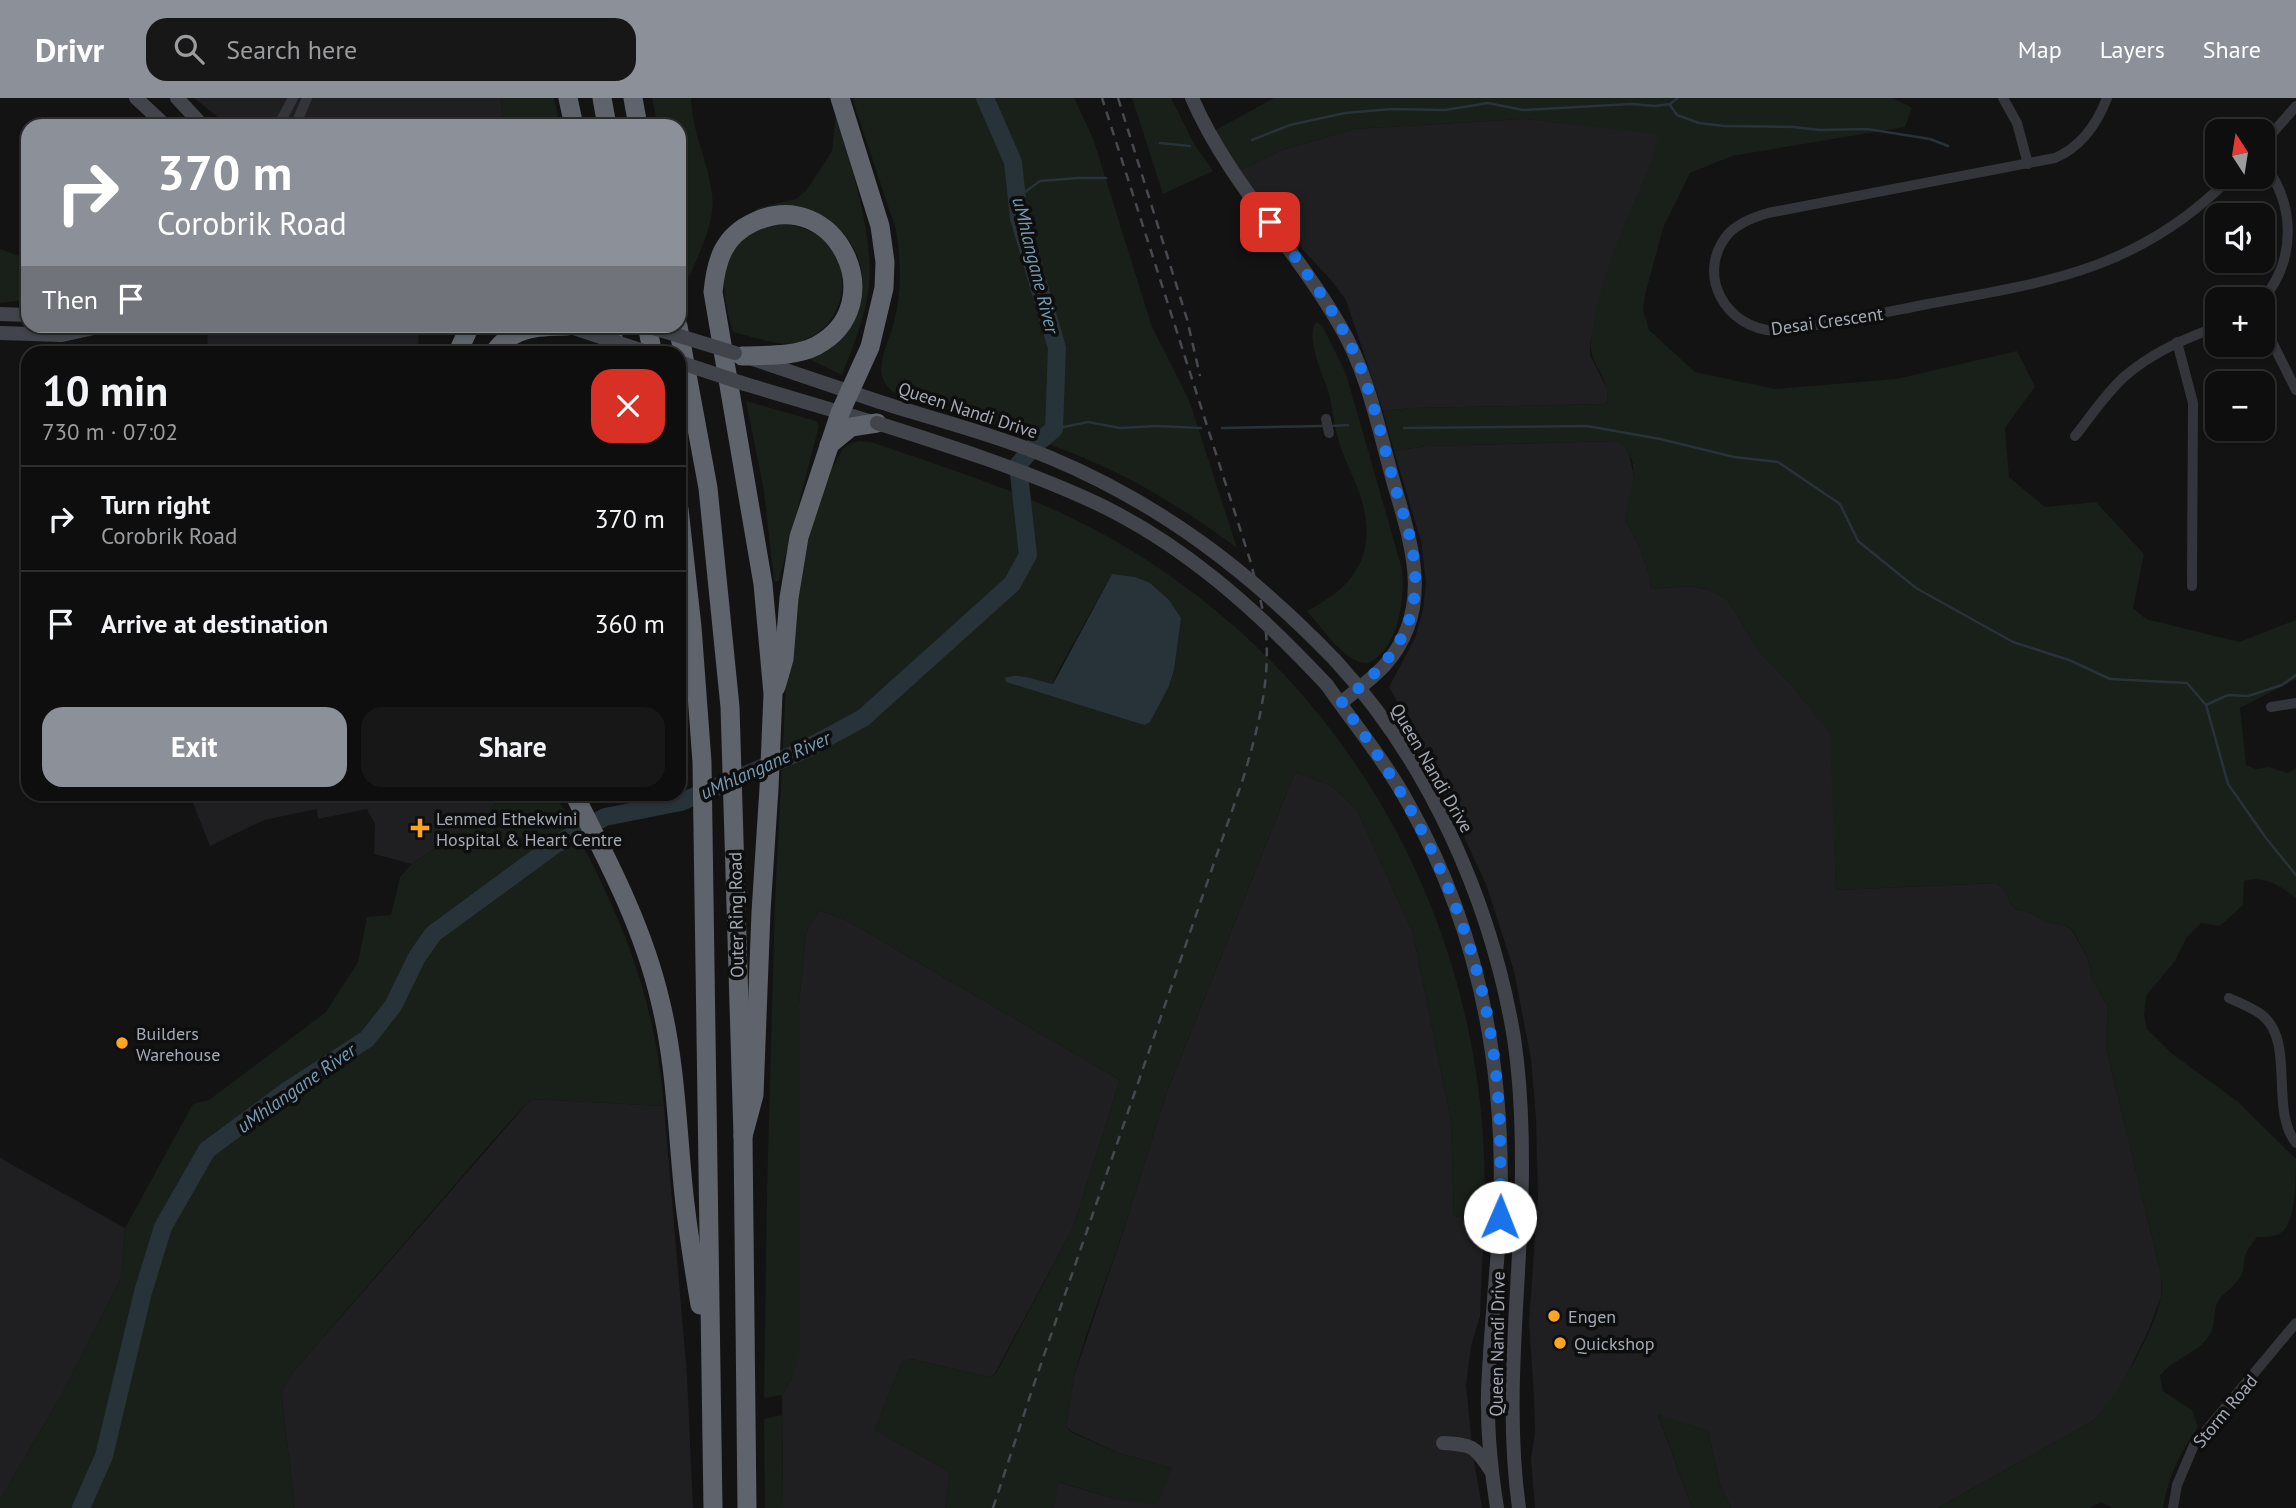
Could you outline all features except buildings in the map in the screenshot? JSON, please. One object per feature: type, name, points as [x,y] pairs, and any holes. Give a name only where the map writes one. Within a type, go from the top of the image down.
[{"type":"highway","points":[[568,98],[572,119]]},
{"type":"highway","points":[[602,98],[606,119]]},
{"type":"highway","points":[[633,98],[637,119]]},
{"type":"highway","points":[[773,701],[783,659],[789,598],[800,537],[840,413],[870,347],[884,288],[885,262],[880,226],[840,98]]},
{"type":"highway","points":[[738,355],[800,352],[826,339],[840,325],[853,296],[851,267],[842,246],[821,226],[802,218],[781,215],[750,223],[733,236],[721,251],[714,282],[717,320],[762,584],[773,701],[754,1095],[743,1136]]},
{"type":"highway","points":[[497,346],[518,333]]},
{"type":"highway","name":"Outer Ring Road","points":[[686,369],[708,488],[730,707],[743,1136],[747,1508]]},
{"type":"highway","points":[[829,445],[851,428],[877,423]]},
{"type":"highway","name":"Outer Ring Road","points":[[686,578],[700,717],[713,1508]]},
{"type":"highway","points":[[578,801],[611,867],[648,954],[667,1031],[674,1076],[684,1196],[711,1390]]},
{"type":"main road","points":[[136,98],[158,119]]},
{"type":"main road","points":[[177,98],[198,119]]},
{"type":"main road","points":[[1192,98],[1205,126],[1227,161],[1339,323],[1361,371],[1413,550],[1415,578],[1407,627],[1384,665],[1341,703]]},
{"type":"main road","points":[[0,314],[21,315]]},
{"type":"main road","points":[[0,333],[71,333]]},
{"type":"main road","points":[[590,333],[628,346]]},
{"type":"main road","name":"Queen Nandi Drive","points":[[669,333],[1050,458],[1133,498],[1225,558],[1284,609],[1360,687],[1405,752],[1458,853],[1478,902],[1494,953],[1512,1029],[1522,1163],[1513,1395],[1519,1508]]},
{"type":"main road","name":"Queen Nandi Drive","points":[[686,364],[973,454],[1085,498],[1138,526],[1186,557],[1247,604],[1327,685],[1341,703],[1395,782],[1431,848],[1452,896],[1468,944],[1491,1036],[1501,1153],[1500,1217],[1488,1394],[1492,1472],[1497,1508]]},
{"type":"main road","points":[[1443,1443],[1466,1444],[1475,1449],[1492,1472]]},
{"type":"street","points":[[282,119],[293,98]]},
{"type":"street","points":[[298,119],[307,98]]},
{"type":"street","points":[[2003,98],[2017,123],[2028,164]]},
{"type":"street","name":"Desai Crescent","points":[[2107,98],[2092,127],[2076,146],[2055,158],[1756,217],[1737,227],[1721,245],[1716,263],[1715,276],[1722,301],[1733,316],[1742,322],[1763,330],[1776,331],[2040,283],[2094,267],[2146,243],[2197,210],[2219,189]]},
{"type":"street","points":[[2275,130],[2296,106]]},
{"type":"street","points":[[2272,287],[2291,261],[2291,232],[2287,211],[2275,182]]},
{"type":"street","points":[[2075,436],[2123,378],[2149,358],[2177,342],[2205,332]]},
{"type":"street","points":[[2177,342],[2193,403],[2192,586]]},
{"type":"street","points":[[2275,348],[2296,390]]},
{"type":"street","points":[[1326,419],[1329,433]]},
{"type":"street","points":[[2271,707],[2296,703]]},
{"type":"street","points":[[2228,998],[2264,1016],[2274,1031],[2280,1053],[2285,1119],[2296,1143]]},
{"type":"street","name":"Storm Road","points":[[2173,1508],[2177,1485],[2194,1445],[2296,1323]]},
{"type":"shaded area","points":[[194,98],[501,98],[502,119],[220,119]]},
{"type":"shaded area","points":[[501,98],[554,98],[558,119],[502,119]]},
{"type":"shaded area","points":[[652,98],[691,98],[713,205],[706,237],[689,278],[686,263],[686,119],[656,119]]},
{"type":"shaded area","points":[[852,98],[1074,98],[1093,138],[1152,327],[1189,400],[1237,548],[1171,503],[1100,465],[1023,435],[893,392],[888,387],[881,369],[898,299],[898,242]]},
{"type":"shaded area","points":[[1132,98],[1171,98],[1194,144],[1213,171],[1163,194]]},
{"type":"shaded area","points":[[1274,98],[1893,98],[1912,108],[1905,127],[1732,156],[1690,173],[1663,228],[1645,295],[1643,310],[1649,330],[1695,372],[1775,389],[1896,379],[2017,351],[2035,387],[2005,428],[2009,477],[2045,507],[2096,502],[2144,554],[2133,608],[2146,619],[2239,642],[2296,620],[2296,679],[2240,708],[2246,765],[2256,769],[2269,767],[2287,773],[2296,766],[2296,898],[2265,881],[2244,881],[2243,905],[2220,926],[2201,923],[2187,937],[2175,961],[2146,996],[2144,1015],[2147,1029],[2171,1053],[2237,1101],[2296,1159],[2294,1201],[2285,1229],[2276,1235],[2257,1237],[2246,1253],[2241,1276],[2217,1304],[2209,1336],[2160,1376],[2163,1391],[2192,1410],[2198,1427],[2176,1466],[2163,1508],[2112,1508],[2101,1502],[2090,1508],[1938,1508],[2093,1421],[2113,1396],[2134,1362],[2158,1310],[2161,1274],[2106,1047],[2108,1006],[2092,979],[2088,959],[2073,930],[2015,909],[2006,891],[1996,883],[1836,890],[1830,734],[1792,685],[1761,654],[1727,599],[1709,590],[1692,586],[1651,589],[1649,573],[1639,546],[1625,519],[1633,468],[1626,449],[1618,441],[1426,446],[1394,451],[1383,411],[1607,402],[1606,386],[1591,350],[1596,315],[1611,260],[1647,172],[1659,134],[1523,119],[1354,129],[1282,150],[1240,170],[1214,131]]},
{"type":"shaded area","points":[[836,112],[860,199],[870,266],[865,310],[842,375],[809,359],[839,339],[858,310],[862,276],[850,242],[834,224],[822,217],[746,217],[758,208],[796,199],[806,191],[832,151]]},
{"type":"shaded area","points":[[1523,119],[1660,133],[1655,155],[1621,235],[1601,297],[1590,344],[1590,355],[1608,390],[1607,402],[1383,411],[1346,300],[1278,223],[1240,170],[1282,150],[1354,129]]},
{"type":"shaded area","points":[[787,224],[818,235],[836,255],[842,285],[834,315],[825,327],[812,337],[797,343],[774,342],[733,332],[724,287],[727,259],[734,247],[760,228]]},
{"type":"shaded area","points":[[0,249],[21,258],[21,299],[0,303]]},
{"type":"shaded area","points":[[1316,322],[1322,325],[1346,374],[1402,569],[1398,622],[1387,647],[1368,663],[1360,662],[1343,652],[1307,611],[1325,601],[1352,577],[1365,548],[1367,531],[1359,492],[1343,455],[1328,391],[1315,353],[1312,335]]},
{"type":"shaded area","points":[[207,333],[419,333],[418,346],[208,346]]},
{"type":"shaded area","points":[[746,401],[816,421],[819,426],[779,581],[774,581],[764,491]]},
{"type":"shaded area","points":[[1618,441],[1629,453],[1635,482],[1625,519],[1639,546],[1649,573],[1651,589],[1692,586],[1709,590],[1727,599],[1761,654],[1792,685],[1831,734],[1836,890],[1996,883],[2006,891],[2015,909],[2072,930],[2088,959],[2092,979],[2108,1006],[2106,1047],[2161,1274],[2161,1297],[2122,1385],[2093,1421],[1938,1508],[1731,1508],[1720,1485],[1708,1431],[1658,1415],[1692,1508],[1535,1508],[1531,1459],[1535,1431],[1534,1398],[1529,1322],[1538,1196],[1531,1059],[1514,971],[1486,884],[1447,801],[1415,748],[1408,722],[1389,687],[1415,638],[1423,610],[1426,582],[1421,541],[1394,451],[1426,446]]},
{"type":"shaded area","points":[[871,442],[994,485],[1054,510],[1112,539],[1199,597],[1275,665],[1340,742],[1394,827],[1436,919],[1465,1015],[1481,1116],[1484,1220],[1454,1216],[1451,1121],[1413,933],[1357,810],[1332,786],[1295,772],[1165,1097],[1074,1376],[1066,1426],[1071,1432],[1118,1453],[1172,1468],[1157,1505],[1115,1499],[1059,1482],[1053,1508],[945,1508],[950,1472],[875,1430],[902,1361],[911,1359],[988,1377],[995,1375],[1073,1228],[1120,1080],[846,920],[819,910],[806,933],[799,1004],[800,1350],[792,1378],[782,1395],[764,1398],[775,901],[791,629],[805,549],[832,468],[843,449],[851,443]],"holes":[[[1112,574],[1180,618],[1174,670],[1169,686],[1144,725],[1020,676],[1053,684]]]},
{"type":"shaded area","points":[[1112,574],[1135,577],[1150,583],[1169,600],[1181,618],[1174,670],[1169,686],[1150,722],[1144,725],[1006,682],[1005,678],[1023,676],[1053,684]]},
{"type":"shaded area","points":[[1295,772],[1332,786],[1357,810],[1413,933],[1451,1121],[1454,1216],[1484,1220],[1480,1316],[1471,1346],[1466,1385],[1482,1508],[1053,1508],[1058,1482],[1115,1499],[1172,1468],[1118,1453],[1071,1431],[1066,1426],[1074,1376],[1165,1097]]},
{"type":"shaded area","name":"Lenmed Ethekwini Hospital & Heart Centre","points":[[192,801],[497,801],[488,812],[412,864],[374,854],[375,824],[367,809],[318,819],[317,809],[264,820],[210,846]]},
{"type":"shaded area","points":[[497,801],[559,801],[596,871],[628,944],[651,1021],[664,1106],[531,1099],[504,1128],[293,1372],[281,1392],[295,1508],[0,1508],[0,1500],[61,1396],[121,1278],[125,1228],[193,1104],[209,1100],[326,1012],[358,962],[367,917],[391,915],[400,877],[412,864],[488,812]]},
{"type":"shaded area","points":[[819,910],[846,920],[1120,1080],[1073,1228],[994,1375],[988,1377],[911,1359],[902,1362],[875,1430],[950,1472],[945,1508],[783,1508],[782,1395],[792,1378],[799,1187],[799,1004],[806,933]]},
{"type":"shaded area","points":[[531,1099],[664,1106],[687,1376],[693,1508],[295,1508],[281,1392],[293,1372]]},
{"type":"shaded area","points":[[0,1158],[125,1228],[121,1278],[61,1396],[0,1500]]},
{"type":"shaded area","points":[[1658,1414],[1708,1431],[1720,1485],[1731,1508],[1692,1508]]},
{"type":"shaded area","points":[[782,1415],[783,1508],[765,1508],[764,1419]]},
{"type":"waterway","name":"uMhlangane River","points":[[686,800],[802,751],[863,718],[1012,584],[1028,555],[1018,465],[1036,444],[1054,429],[1057,348],[1019,218],[1013,162],[985,98]]},
{"type":"waterway","points":[[1252,140],[1290,125],[1345,113],[1392,109],[1445,110],[1488,103],[1523,110],[1631,104],[1655,106],[1670,104],[1678,98]]},
{"type":"waterway","points":[[1670,105],[1677,115],[1699,123],[1820,130],[1867,129],[1930,139],[1948,146]]},
{"type":"waterway","points":[[1160,143],[1190,146]]},
{"type":"waterway","points":[[1019,213],[1022,194],[1040,181],[1106,178]]},
{"type":"waterway","points":[[1054,429],[1088,422],[1120,428],[1201,428]]},
{"type":"waterway","points":[[1330,426],[1348,425]]},
{"type":"waterway","points":[[1222,428],[1323,426]]},
{"type":"waterway","points":[[1404,428],[1587,426],[1660,439],[1734,457],[1778,462],[1840,504],[1858,541],[1916,588],[2013,642],[2069,660],[2110,679],[2187,683],[2206,705],[2228,784],[2296,875]]},
{"type":"waterway","points":[[2206,705],[2228,695],[2248,696],[2282,685],[2296,675]]},
{"type":"waterway","name":"uMhlangane River","points":[[81,1508],[104,1456],[143,1292],[163,1227],[207,1150],[288,1090],[367,1039],[393,1006],[417,957],[433,934],[553,846],[605,817],[683,801]]},
{"type":"railway","points":[[993,1508],[1243,779],[1259,719],[1266,679],[1264,617],[1251,563],[1102,98]]},
{"type":"railway","points":[[1118,98],[1187,319],[1200,376]]},
{"type":"place","name":"Lenmed Ethekwini Hospital & Heart Centre","points":[[420,828]]},
{"type":"place","name":"Builders Warehouse","points":[[122,1043]]},
{"type":"place","name":"Engen","points":[[1554,1316]]},
{"type":"place","name":"Quickshop","points":[[1560,1343]]},
{"type":"route","points":[[1270,222],[1339,323],[1353,349],[1413,550],[1415,578],[1407,627],[1384,665],[1341,703],[1408,803],[1452,896],[1468,944],[1491,1036],[1498,1094],[1500,1217]]}]
